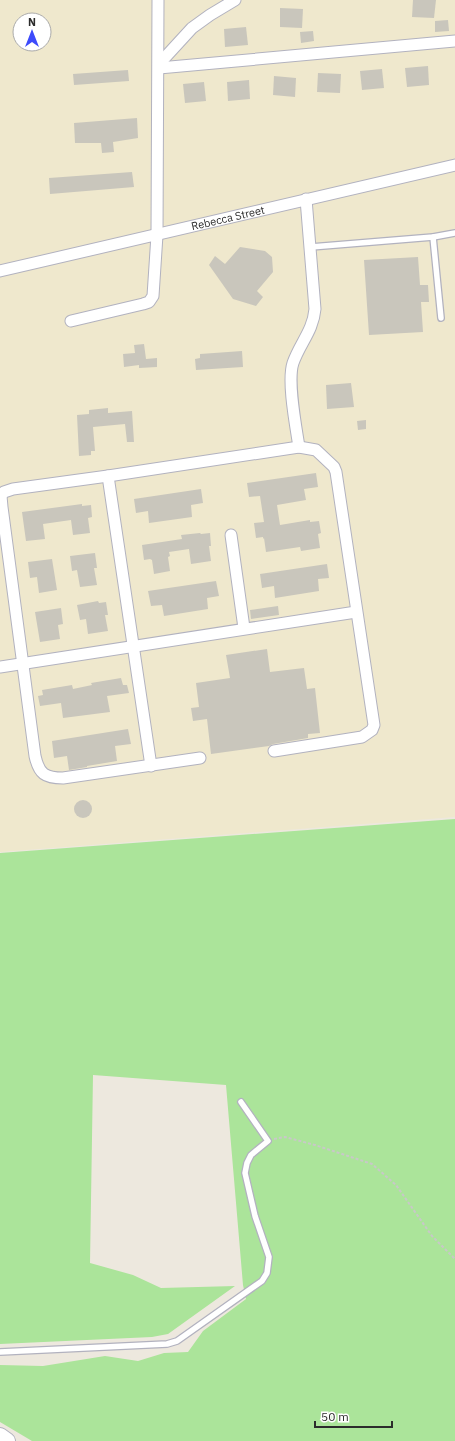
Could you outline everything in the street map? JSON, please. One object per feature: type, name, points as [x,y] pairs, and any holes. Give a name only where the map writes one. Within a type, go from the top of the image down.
[{"type":"main road","points":[[0,1436],[7,1441]]},
{"type":"street","points":[[71,321],[149,302],[153,296],[157,235],[159,66],[158,0]]},
{"type":"street","points":[[159,66],[192,28],[235,0]]},
{"type":"street","points":[[159,66],[455,42]]},
{"type":"street","name":"Rebecca Street","points":[[0,271],[455,165]]},
{"type":"street","points":[[299,447],[291,375],[295,359],[312,325],[315,315],[311,247],[306,200]]},
{"type":"street","points":[[200,758],[63,778],[52,778],[43,773],[35,756],[2,507],[2,494],[6,491],[299,447],[316,450],[335,469],[374,725],[372,730],[362,737],[274,751]]},
{"type":"street","points":[[108,476],[151,766]]},
{"type":"street","points":[[231,535],[244,628]]},
{"type":"street","points":[[0,667],[244,628],[356,612]]},
{"type":"lane","points":[[311,247],[433,237],[455,233]]},
{"type":"lane","points":[[433,237],[441,318]]},
{"type":"lane","points":[[0,1352],[167,1344],[177,1341],[262,1281],[267,1273],[269,1257],[255,1216],[245,1173],[247,1163],[251,1155],[268,1141],[241,1102]]},
{"type":"path","points":[[268,1141],[285,1137],[315,1145],[372,1164],[396,1185],[432,1236],[455,1259]]},
{"type":"shaded area","points":[[0,0],[455,0],[455,817],[0,852]]},
{"type":"green space","points":[[455,819],[455,1441],[32,1441],[0,1422],[0,1365],[43,1366],[105,1356],[138,1361],[164,1353],[188,1352],[203,1331],[246,1299],[243,1285],[226,1085],[93,1075],[90,1263],[133,1275],[161,1288],[235,1286],[168,1334],[152,1337],[0,1344],[0,853]]},
{"type":"building","points":[[413,0],[436,0],[434,18],[412,17]]},
{"type":"building","points":[[280,8],[303,9],[302,28],[280,27]]},
{"type":"building","points":[[448,20],[449,31],[435,32],[435,21]]},
{"type":"building","points":[[246,27],[248,45],[225,47],[224,29]]},
{"type":"building","points":[[313,31],[314,41],[301,43],[300,32]]},
{"type":"building","points":[[428,66],[429,85],[407,87],[405,68]]},
{"type":"building","points":[[382,69],[384,88],[362,90],[360,71]]},
{"type":"building","points":[[128,70],[129,81],[74,85],[73,74]]},
{"type":"building","points":[[318,73],[341,74],[340,93],[317,92]]},
{"type":"building","points":[[274,76],[296,78],[295,97],[273,95]]},
{"type":"building","points":[[249,80],[250,99],[228,101],[227,82]]},
{"type":"building","points":[[204,82],[206,101],[185,103],[183,84]]},
{"type":"building","points":[[137,118],[138,138],[113,142],[114,152],[102,153],[101,143],[75,143],[74,123]]},
{"type":"building","points":[[132,172],[134,187],[50,194],[49,178]]},
{"type":"building","points":[[240,247],[265,251],[272,257],[273,272],[257,291],[263,297],[256,306],[233,299],[209,265],[215,256],[225,264]]},
{"type":"building","points":[[418,257],[420,285],[428,285],[429,302],[421,302],[423,332],[369,335],[364,260]]},
{"type":"building","points":[[144,344],[146,359],[157,358],[157,367],[139,368],[139,365],[124,367],[123,354],[135,353],[134,345]]},
{"type":"building","points":[[242,351],[243,367],[196,370],[195,359],[200,358],[200,354]]},
{"type":"building","points":[[351,383],[354,407],[327,409],[326,385]]},
{"type":"building","points":[[108,408],[108,413],[132,411],[134,442],[127,442],[125,424],[93,427],[95,451],[91,451],[91,455],[79,456],[77,415],[89,414],[89,410]]},
{"type":"building","points":[[366,420],[366,429],[358,430],[357,421]]},
{"type":"building","points":[[316,473],[318,487],[304,489],[306,500],[277,505],[280,525],[310,520],[310,522],[319,521],[321,533],[318,534],[320,548],[301,551],[300,547],[266,552],[264,538],[256,538],[254,523],[264,522],[260,496],[249,497],[247,483]]},
{"type":"building","points":[[201,489],[203,503],[191,505],[192,517],[149,523],[148,511],[136,513],[134,499]]},
{"type":"building","points":[[82,504],[82,506],[91,505],[92,517],[88,518],[90,533],[73,535],[71,520],[43,524],[45,539],[26,541],[22,512]]},
{"type":"building","points":[[210,533],[211,546],[209,546],[211,561],[191,564],[189,549],[169,552],[170,556],[168,557],[170,571],[154,574],[152,560],[144,560],[142,545],[182,539],[181,535]]},
{"type":"building","points":[[95,553],[97,568],[94,568],[97,585],[80,587],[77,570],[72,571],[70,556]]},
{"type":"building","points":[[52,559],[57,590],[39,593],[37,577],[30,578],[28,562]]},
{"type":"building","points":[[327,564],[329,578],[318,579],[319,591],[275,598],[274,586],[262,588],[260,574]]},
{"type":"building","points":[[216,581],[219,596],[207,598],[208,609],[164,616],[162,605],[151,606],[148,591]]},
{"type":"building","points":[[98,601],[99,603],[106,602],[108,615],[105,615],[108,631],[88,634],[86,619],[80,620],[77,605]]},
{"type":"building","points":[[278,606],[279,615],[251,619],[250,610]]},
{"type":"building","points":[[61,608],[63,624],[58,625],[60,639],[40,642],[35,612]]},
{"type":"building","points":[[267,649],[270,672],[304,668],[307,689],[315,688],[320,733],[308,734],[308,738],[269,746],[211,754],[207,719],[193,721],[191,708],[199,707],[196,683],[230,678],[226,655]]},
{"type":"building","points":[[121,678],[123,685],[127,685],[129,693],[107,696],[110,712],[63,718],[61,703],[40,706],[38,696],[43,695],[42,690],[72,685],[73,689],[92,685],[91,683]]},
{"type":"building","points":[[128,729],[131,744],[115,746],[117,761],[69,770],[67,756],[54,758],[52,741]]},
{"type":"building","points":[[83,800],[89,803],[92,809],[89,815],[83,818],[77,815],[74,809],[77,803]]}]
